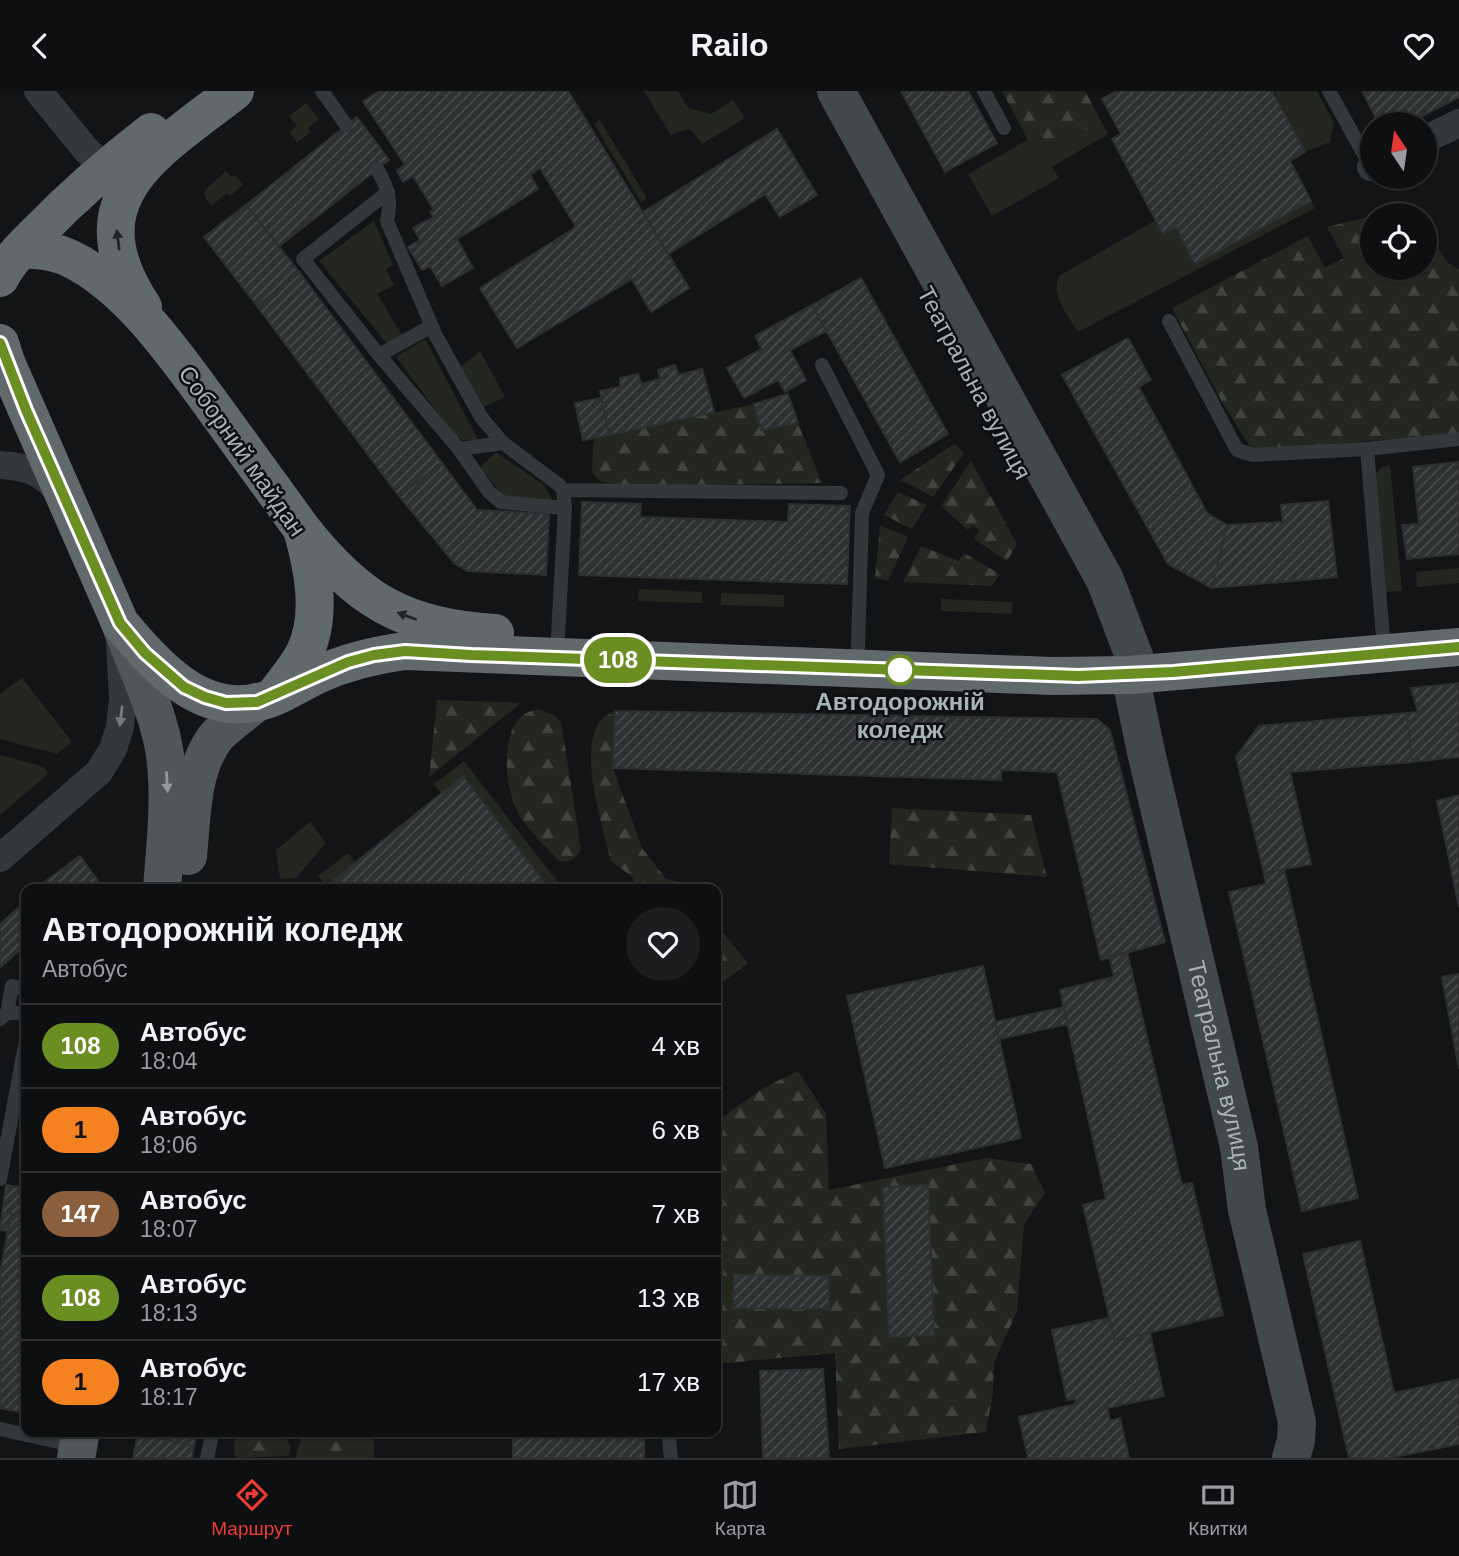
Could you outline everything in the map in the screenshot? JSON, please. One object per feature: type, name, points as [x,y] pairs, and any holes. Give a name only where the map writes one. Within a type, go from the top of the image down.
[{"type":"highway","points":[[7,259],[112,161],[204,91]]},
{"type":"highway","points":[[167,344],[135,296],[121,265],[116,220],[119,204],[143,165],[235,91]]},
{"type":"highway","name":"Соборний майдан","points":[[7,259],[47,251],[68,257],[87,268],[132,307],[167,344],[302,529],[311,559],[314,587],[311,630],[305,652],[266,699]]},
{"type":"highway","points":[[2,353],[120,623],[145,653],[184,687],[226,703],[266,699],[348,662],[405,651],[1040,675],[1126,663],[1459,630]]},
{"type":"highway","points":[[302,529],[342,576],[380,605],[432,624],[473,632],[858,647],[1126,663],[1459,647]]},
{"type":"main road","points":[[120,623],[154,716],[164,753],[167,788],[162,884]]},
{"type":"main road","points":[[185,884],[198,774],[203,757],[217,736],[266,699]]},
{"type":"street","points":[[38,91],[88,152],[99,161],[112,161]]},
{"type":"street","name":"Театральна вулиця","points":[[814,91],[1126,663]]},
{"type":"street","name":"Театральна вулиця","points":[[836,91],[1105,580],[1239,1147],[1247,1210],[1298,1446]]},
{"type":"street","points":[[1437,134],[1459,123]]},
{"type":"street","points":[[0,465],[18,465],[36,471],[52,482],[68,506]]},
{"type":"street","points":[[0,858],[99,772],[113,749],[120,727],[123,699],[120,623]]},
{"type":"lane","points":[[322,91],[346,125]]},
{"type":"lane","points":[[984,91],[1004,128]]},
{"type":"lane","points":[[1329,91],[1360,146]]},
{"type":"lane","points":[[377,169],[388,192],[390,208],[387,221],[432,326],[481,417],[503,443],[552,478],[563,490],[565,508],[558,636]]},
{"type":"lane","points":[[388,192],[303,259],[379,355],[459,449],[489,492],[501,502],[565,508]]},
{"type":"lane","points":[[1169,321],[1237,450],[1252,455],[1367,449],[1459,439]]},
{"type":"lane","points":[[379,355],[432,326]]},
{"type":"lane","points":[[822,365],[878,475],[862,513],[858,647]]},
{"type":"lane","points":[[459,449],[503,443]]},
{"type":"lane","points":[[1367,449],[1383,637]]},
{"type":"lane","points":[[563,490],[841,493]]},
{"type":"lane","points":[[4,1016],[12,986],[21,988]]},
{"type":"lane","points":[[0,1179],[21,1067]]},
{"type":"lane","points":[[0,1429],[21,1433]]},
{"type":"lane","points":[[42,1437],[85,1445]]},
{"type":"lane","points":[[207,1458],[212,1437]]},
{"type":"lane","points":[[669,1437],[671,1458]]},
{"type":"green space","points":[[644,91],[678,91],[688,108],[711,114],[733,100],[745,118],[702,144],[688,129],[671,135]]},
{"type":"green space","points":[[1002,91],[1085,91],[1101,121],[1049,153],[1038,134],[1028,140]]},
{"type":"green space","points":[[1274,91],[1317,91],[1334,123],[1330,142],[1305,152]]},
{"type":"green space","points":[[306,103],[319,119],[308,128],[311,132],[297,143],[289,132],[297,126],[289,116]]},
{"type":"green space","points":[[600,120],[647,198],[641,202],[594,124]]},
{"type":"green space","points":[[1101,121],[1108,134],[1052,167],[1059,178],[992,216],[968,174],[1038,134],[1049,153]]},
{"type":"green space","points":[[226,171],[231,177],[236,175],[243,185],[211,206],[204,195],[205,190]]},
{"type":"green space","points":[[1311,201],[1315,208],[1078,332],[1058,298],[1059,276],[1156,220],[1176,227],[1196,264]]},
{"type":"green space","points":[[1360,219],[1360,280],[1437,280],[1437,247],[1448,263],[1459,269],[1459,434],[1252,450],[1222,402],[1172,308],[1308,236],[1325,268],[1344,258],[1327,227]]},
{"type":"green space","points":[[374,221],[393,265],[386,269],[394,285],[377,294],[402,335],[388,345],[319,261]]},
{"type":"green space","points":[[426,340],[477,438],[475,440],[456,437],[396,357]]},
{"type":"green space","points":[[480,351],[505,397],[480,409],[461,375],[462,366]]},
{"type":"green space","points":[[754,404],[761,430],[798,423],[822,483],[628,486],[599,481],[592,472],[593,445],[596,438]]},
{"type":"green space","points":[[954,444],[964,453],[933,497],[900,480]]},
{"type":"green space","points":[[496,452],[544,485],[553,501],[504,497],[480,467]]},
{"type":"green space","points":[[971,461],[1017,544],[1007,561],[974,539],[979,530],[972,525],[968,530],[941,506]]},
{"type":"green space","points":[[1390,465],[1402,591],[1385,592],[1373,476],[1382,467]]},
{"type":"green space","points":[[898,492],[927,505],[912,529],[884,515]]},
{"type":"green space","points":[[880,525],[908,537],[888,581],[875,578]]},
{"type":"green space","points":[[921,546],[959,561],[964,553],[1000,574],[992,586],[903,582]]},
{"type":"green space","points":[[1459,568],[1459,583],[1417,587],[1416,572]]},
{"type":"green space","points":[[639,589],[702,592],[702,603],[638,601]]},
{"type":"green space","points":[[721,593],[784,595],[784,607],[721,605]]},
{"type":"green space","points":[[941,599],[1013,602],[1012,614],[941,611]]},
{"type":"green space","points":[[22,678],[72,742],[57,754],[0,739],[0,694]]},
{"type":"green space","points":[[437,700],[521,703],[429,777]]},
{"type":"green space","points":[[539,710],[557,718],[562,727],[581,849],[575,858],[569,861],[559,861],[528,828],[514,804],[510,789],[507,754],[510,737],[516,723],[525,714]]},
{"type":"green space","points":[[615,711],[613,768],[642,848],[666,879],[682,884],[632,884],[634,878],[611,861],[594,789],[591,750],[594,734],[604,717]]},
{"type":"green space","points":[[0,755],[44,767],[48,774],[0,815]]},
{"type":"green space","points":[[464,761],[559,884],[545,884],[463,777],[441,793],[434,784]]},
{"type":"green space","points":[[892,808],[1031,815],[1047,877],[889,864]]},
{"type":"green space","points":[[310,822],[326,843],[296,878],[280,879],[276,850]]},
{"type":"green space","points":[[348,853],[355,862],[334,879],[338,884],[324,884],[318,876]]},
{"type":"green space","points":[[721,930],[748,963],[721,983]]},
{"type":"green space","points":[[798,1071],[826,1114],[829,1190],[986,1158],[1031,1164],[1045,1193],[1024,1224],[1017,1311],[994,1363],[993,1393],[986,1432],[839,1449],[835,1353],[721,1364],[721,1118],[763,1088]]},
{"type":"green space","points":[[235,1437],[285,1437],[291,1447],[288,1456],[237,1458],[234,1453]]},
{"type":"green space","points":[[301,1437],[372,1437],[374,1440],[374,1458],[295,1458]]},
{"type":"green space","points":[[320,1438],[351,1441],[365,1453],[363,1458],[309,1456],[303,1449],[307,1441]]},
{"type":"building","points":[[380,91],[568,91],[689,288],[651,312],[632,279],[517,348],[480,288],[576,227],[540,168],[530,175],[538,189],[457,239],[473,268],[442,286],[430,266],[422,270],[408,247],[420,240],[413,228],[434,217],[430,212],[434,210],[413,176],[403,182],[397,170],[405,165],[363,101]]},
{"type":"building","points":[[901,91],[968,91],[997,143],[945,172]]},
{"type":"building","points":[[1117,91],[1272,91],[1305,152],[1290,161],[1311,201],[1195,264],[1176,227],[1163,234],[1112,139],[1121,134],[1102,99]]},
{"type":"building","points":[[1362,91],[1459,91],[1459,97],[1430,112],[1373,112]]},
{"type":"building","points":[[357,117],[389,160],[279,246],[246,205]]},
{"type":"building","points":[[777,129],[817,195],[780,217],[765,194],[668,254],[643,212]]},
{"type":"building","points":[[246,205],[300,273],[257,306],[204,237]]},
{"type":"building","points":[[300,273],[442,463],[399,496],[257,306]]},
{"type":"building","points":[[861,278],[948,434],[900,462],[812,305]]},
{"type":"building","points":[[812,305],[826,331],[790,350],[806,380],[785,392],[778,380],[744,398],[727,368],[762,349],[755,336]]},
{"type":"building","points":[[1128,338],[1151,380],[1139,387],[1207,513],[1227,525],[1212,588],[1168,564],[1062,375]]},
{"type":"building","points":[[675,365],[679,375],[702,369],[714,412],[609,435],[600,391],[620,387],[620,378],[638,374],[641,384],[660,379],[658,370]]},
{"type":"building","points":[[788,394],[798,423],[761,430],[754,404]]},
{"type":"building","points":[[602,398],[609,435],[583,440],[575,403]]},
{"type":"building","points":[[1459,462],[1459,554],[1407,559],[1402,525],[1419,524],[1413,467]]},
{"type":"building","points":[[442,463],[477,510],[549,514],[546,575],[468,571],[455,564],[399,496]]},
{"type":"building","points":[[1328,501],[1337,577],[1212,588],[1227,525],[1283,522],[1281,505]]},
{"type":"building","points":[[582,502],[641,504],[640,517],[788,522],[789,504],[850,506],[847,584],[579,575]]},
{"type":"building","points":[[1459,683],[1459,757],[1412,762],[1407,713],[1418,712],[1411,688]]},
{"type":"building","points":[[615,711],[1097,719],[1110,730],[1165,942],[1101,960],[1057,772],[1001,770],[1001,780],[613,768]]},
{"type":"building","points":[[1407,713],[1412,762],[1290,772],[1311,864],[1264,873],[1236,757],[1259,726]]},
{"type":"building","points":[[463,776],[545,884],[337,884],[334,880]]},
{"type":"building","points":[[1459,795],[1459,907],[1437,801]]},
{"type":"building","points":[[80,856],[100,884],[42,884]]},
{"type":"building","points":[[1284,869],[1358,1198],[1302,1211],[1229,892],[1266,884],[1264,873]]},
{"type":"building","points":[[21,905],[21,949],[0,968],[0,924]]},
{"type":"building","points":[[1127,952],[1182,1185],[1192,1183],[1223,1315],[1115,1341],[1083,1205],[1106,1199],[1060,990],[1114,977],[1109,956]]},
{"type":"building","points":[[983,966],[1021,1138],[885,1168],[847,996]]},
{"type":"building","points":[[1459,974],[1459,1069],[1442,977]]},
{"type":"building","points":[[1064,1007],[1068,1024],[999,1039],[995,1022]]},
{"type":"building","points":[[6,1185],[21,1187],[21,1216],[11,1214],[8,1231],[0,1230]]},
{"type":"building","points":[[928,1185],[934,1335],[889,1337],[883,1187]]},
{"type":"building","points":[[11,1214],[21,1216],[21,1412],[0,1408],[0,1273]]},
{"type":"building","points":[[1360,1241],[1394,1393],[1459,1379],[1459,1444],[1389,1458],[1349,1458],[1303,1254]]},
{"type":"building","points":[[734,1275],[828,1276],[829,1309],[733,1308]]},
{"type":"building","points":[[1109,1318],[1115,1341],[1150,1333],[1164,1396],[1107,1408],[1110,1421],[1120,1418],[1129,1458],[1028,1458],[1019,1417],[1076,1404],[1075,1399],[1067,1400],[1052,1330]]},
{"type":"building","points":[[823,1369],[829,1458],[763,1458],[760,1371]]},
{"type":"building","points":[[137,1437],[152,1437],[194,1446],[192,1458],[133,1458]]},
{"type":"building","points":[[152,1437],[196,1437],[194,1446]]},
{"type":"building","points":[[513,1437],[644,1437],[644,1458],[513,1458]]},
{"type":"bus line","name":"108","points":[[0,343],[26,410],[120,623],[165,673],[184,687],[226,703],[257,702],[348,662],[405,651],[1078,676],[1173,672],[1459,647]]},
{"type":"place","name":"Автодорожній коледж","points":[[900,670]]}]
